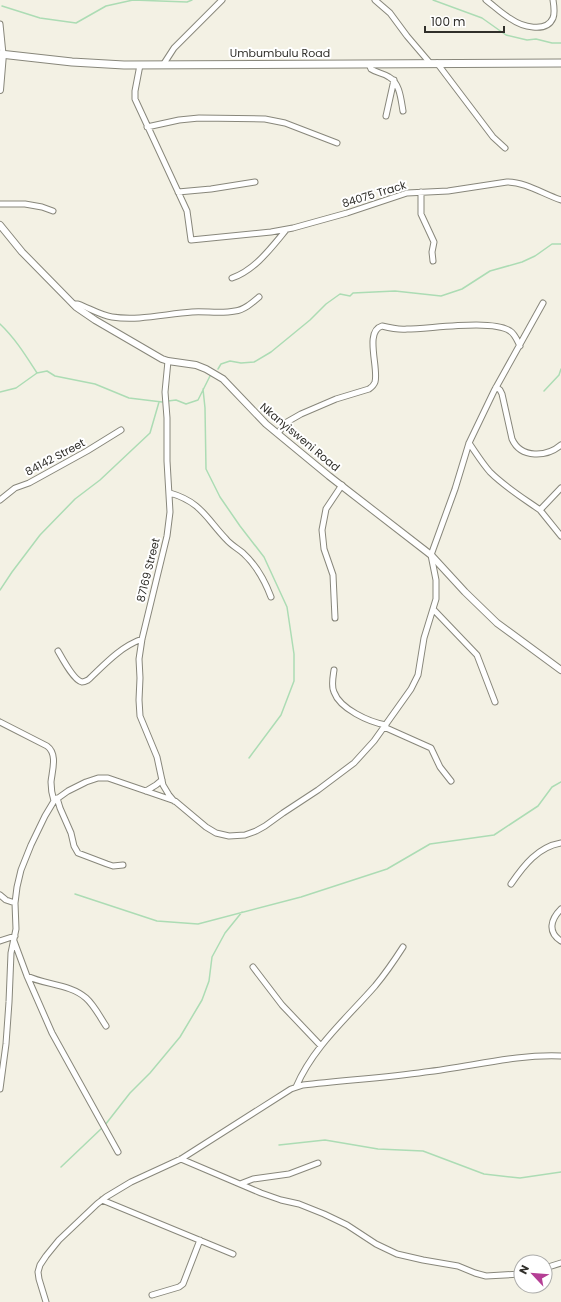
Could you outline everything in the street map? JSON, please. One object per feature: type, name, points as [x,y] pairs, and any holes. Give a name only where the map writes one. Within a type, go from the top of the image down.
[{"type":"main road","name":"Umbumbulu Road","points":[[1,54],[91,64],[140,65],[561,63]]},
{"type":"street","points":[[163,65],[174,48],[222,0]]},
{"type":"street","points":[[375,0],[390,13],[407,36],[434,64],[493,137],[505,148]]},
{"type":"street","points":[[486,0],[504,15],[516,22],[526,26],[537,27],[547,25],[551,21],[554,12],[553,0]]},
{"type":"street","points":[[0,24],[0,90]]},
{"type":"street","points":[[370,64],[371,69],[394,80],[399,91],[403,111]]},
{"type":"street","points":[[140,65],[135,99],[178,192],[211,189],[256,182]]},
{"type":"street","points":[[386,116],[394,80]]},
{"type":"street","points":[[147,127],[179,120],[199,118],[265,120],[285,123],[337,143]]},
{"type":"street","name":"84075 Track","points":[[178,192],[187,211],[191,240],[286,230],[402,195],[421,192],[448,191],[501,183],[514,182],[561,200]]},
{"type":"street","points":[[421,192],[421,214],[434,242],[432,252],[433,261]]},
{"type":"street","points":[[0,204],[25,204],[42,207],[53,211]]},
{"type":"street","name":"Nkanyisweni Road","points":[[0,225],[22,252],[73,304],[95,320],[168,361],[196,365],[217,374],[230,385],[250,408],[278,433],[431,555],[465,592],[492,618],[561,670]]},
{"type":"street","points":[[232,278],[242,274],[254,265],[286,230]]},
{"type":"street","points":[[73,304],[78,304],[110,316],[125,318],[156,317],[190,312],[235,312],[246,307],[259,298]]},
{"type":"street","points":[[0,1089],[9,1002],[11,953],[16,929],[15,903],[19,878],[43,820],[56,800],[79,785],[98,778],[108,778],[175,801],[206,827],[216,833],[237,836],[252,833],[261,829],[318,790],[354,763],[366,751],[407,696],[415,682],[424,638],[436,599],[435,569],[431,555],[470,444],[496,387],[543,303]]},
{"type":"street","points":[[278,433],[286,422],[301,414],[336,399],[369,389],[372,386],[375,378],[373,339],[374,333],[379,327],[382,326],[406,330],[442,326],[489,325],[509,330],[513,333],[520,346]]},
{"type":"street","name":"87169 Street","points":[[168,361],[165,392],[170,512],[166,536],[142,638],[139,659],[139,711],[142,722],[157,757],[162,780],[169,795],[175,801]]},
{"type":"street","points":[[496,387],[502,394],[514,443],[528,452],[538,455],[552,451],[561,445]]},
{"type":"street","name":"84142 Street","points":[[0,500],[15,488],[88,451],[121,430]]},
{"type":"street","points":[[470,444],[494,476],[540,510],[561,536]]},
{"type":"street","points":[[335,618],[333,575],[324,548],[322,530],[326,509],[342,485]]},
{"type":"street","points":[[540,510],[561,488]]},
{"type":"street","points":[[170,494],[186,499],[197,506],[227,540],[244,554],[262,579],[271,597]]},
{"type":"street","points":[[433,609],[477,655],[495,702]]},
{"type":"street","points":[[58,651],[74,676],[78,680],[84,682],[125,647],[142,638]]},
{"type":"street","points":[[334,670],[332,688],[337,698],[352,711],[366,719],[385,726],[432,748],[440,767],[451,781]]},
{"type":"street","points":[[0,722],[51,750],[53,754],[51,784],[78,853],[113,866],[123,865]]},
{"type":"street","points":[[146,791],[162,780]]},
{"type":"street","points":[[511,884],[520,870],[536,854],[544,848],[561,843]]},
{"type":"street","points":[[0,895],[6,900],[15,903]]},
{"type":"street","points":[[561,909],[553,920],[552,928],[554,935],[561,941]]},
{"type":"street","points":[[0,941],[14,939]]},
{"type":"street","points":[[14,939],[27,976],[52,1033],[118,1152]]},
{"type":"street","points":[[296,1087],[304,1069],[321,1046],[383,976],[403,947]]},
{"type":"street","points":[[253,968],[282,1005],[321,1046]]},
{"type":"street","points":[[27,976],[77,992],[90,1002],[106,1026]]},
{"type":"street","points":[[46,1302],[38,1276],[39,1269],[43,1261],[59,1240],[102,1200],[131,1182],[181,1159],[280,1095],[296,1087],[309,1084],[425,1072],[513,1058],[561,1056]]},
{"type":"street","points":[[181,1159],[240,1184],[324,1214],[347,1225],[376,1244],[397,1254],[458,1266],[486,1276],[513,1274]]},
{"type":"street","points":[[240,1184],[253,1179],[289,1174],[318,1163]]},
{"type":"street","points":[[102,1200],[233,1254]]},
{"type":"street","points":[[152,1295],[183,1284],[200,1240]]},
{"type":"waterway","points":[[2,6],[40,18],[76,23],[106,6],[133,0],[187,2],[192,0]]},
{"type":"waterway","points":[[433,0],[482,18],[506,35],[527,40],[536,39],[552,43],[561,43]]},
{"type":"waterway","points":[[218,369],[221,364],[230,361],[241,363],[254,362],[271,352],[310,320],[326,304],[340,294],[350,296],[353,293],[395,291],[441,296],[462,289],[490,271],[522,262],[535,256],[552,244],[561,244]]},
{"type":"waterway","points":[[0,324],[15,341],[37,373],[47,371],[55,376],[95,384],[129,398],[162,402]]},
{"type":"waterway","points":[[544,391],[559,375],[561,369]]},
{"type":"waterway","points":[[0,392],[16,388],[37,373]]},
{"type":"waterway","points":[[168,401],[176,400],[186,404],[198,400],[210,376]]},
{"type":"waterway","points":[[203,389],[205,408],[206,469],[220,497],[264,557],[287,607],[294,654],[294,681],[281,715],[249,758]]},
{"type":"waterway","points":[[0,590],[40,535],[75,499],[100,480],[150,433],[159,402]]},
{"type":"waterway","points":[[75,894],[157,921],[198,924],[301,897],[387,869],[430,844],[494,835],[538,806],[552,787],[561,782]]},
{"type":"waterway","points":[[105,1125],[130,1093],[150,1073],[180,1037],[202,1000],[209,981],[212,957],[225,933],[242,912]]},
{"type":"waterway","points":[[61,1167],[102,1128]]},
{"type":"waterway","points":[[279,1145],[325,1140],[378,1149],[423,1151],[484,1174],[520,1178],[561,1172]]}]
